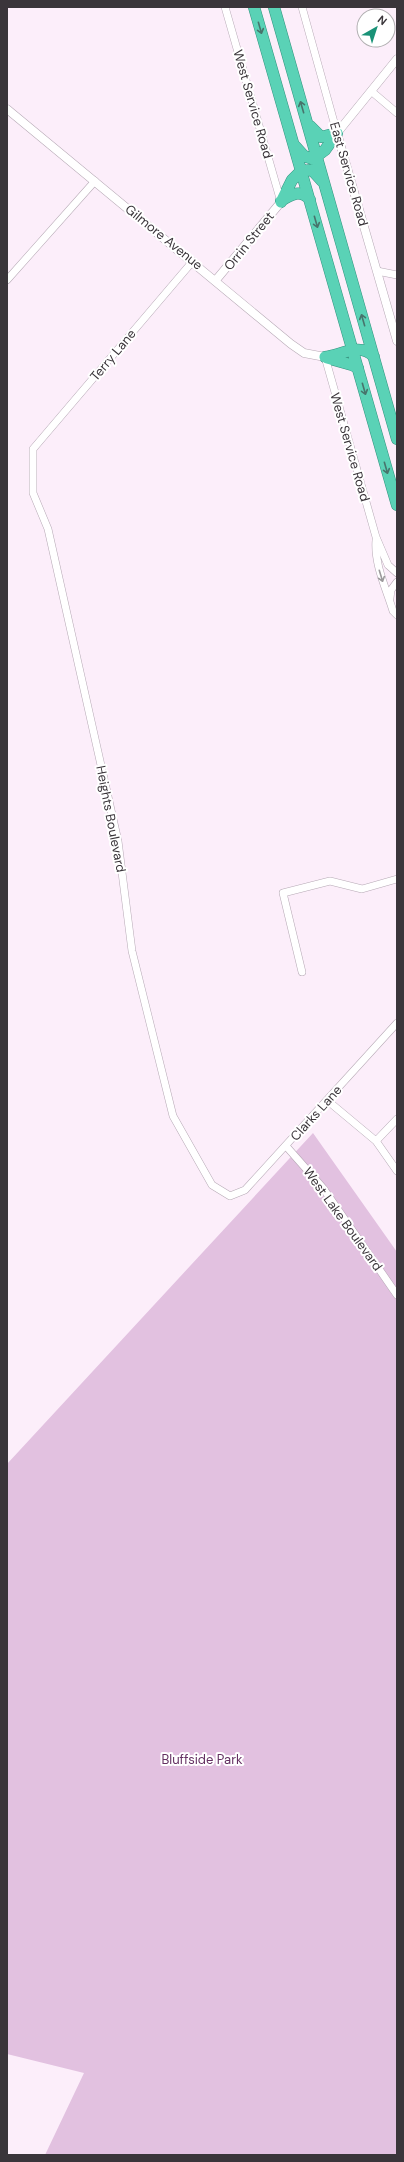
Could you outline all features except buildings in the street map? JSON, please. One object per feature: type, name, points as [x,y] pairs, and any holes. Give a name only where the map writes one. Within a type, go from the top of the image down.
[{"type":"highway","points":[[254,7],[397,505]]},
{"type":"highway","points":[[274,7],[397,439]]},
{"type":"highway","points":[[307,122],[314,132],[321,137],[337,133]]},
{"type":"highway","points":[[294,144],[310,160],[317,158],[337,133]]},
{"type":"highway","points":[[281,202],[292,180],[301,171],[312,170],[325,184]]},
{"type":"highway","points":[[281,202],[288,196],[298,193],[306,196],[310,200]]},
{"type":"highway","points":[[345,325],[357,339],[369,340]]},
{"type":"highway","points":[[324,357],[353,350],[366,350],[374,357]]},
{"type":"highway","points":[[324,357],[335,362],[352,365],[358,368]]},
{"type":"street","name":"West Service Road","points":[[225,7],[281,202]]},
{"type":"street","name":"East Service Road","points":[[302,7],[397,341]]},
{"type":"street","points":[[337,133],[397,59]]},
{"type":"street","points":[[371,91],[397,113]]},
{"type":"street","name":"Gilmore Avenue","points":[[7,109],[298,349],[314,356],[324,357]]},
{"type":"street","points":[[7,280],[95,181]]},
{"type":"street","name":"Orrin Street","points":[[216,280],[281,202]]},
{"type":"street","name":"Terry Lane","points":[[33,449],[193,261]]},
{"type":"street","points":[[377,271],[397,275]]},
{"type":"street","name":"West Service Road","points":[[324,357],[376,537],[388,565],[397,573]]},
{"type":"street","name":"Heights Boulevard","points":[[33,449],[34,493],[48,529],[59,576],[118,841],[132,951],[174,1116],[212,1186],[230,1196]]},
{"type":"street","name":"West Service Road","points":[[376,537],[376,557],[393,611],[397,615]]},
{"type":"street","points":[[390,599],[391,590],[397,582]]},
{"type":"street","points":[[302,972],[283,893],[330,881],[362,889],[397,879]]},
{"type":"street","name":"Clarks Lane","points":[[230,1196],[245,1190],[328,1101],[397,1023]]},
{"type":"street","points":[[328,1101],[376,1141],[397,1171]]},
{"type":"street","points":[[376,1141],[397,1119]]},
{"type":"street","name":"West Lake Boulevard","points":[[286,1146],[323,1188],[397,1295]]},
{"type":"green space","name":"Bluffside Park","points":[[313,1133],[397,1252],[397,2155],[45,2155],[84,2073],[7,2054],[7,1464]]}]
